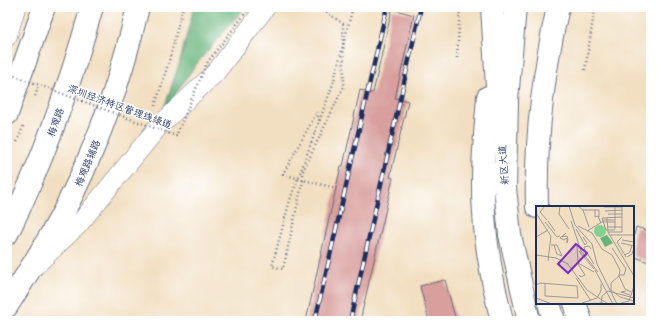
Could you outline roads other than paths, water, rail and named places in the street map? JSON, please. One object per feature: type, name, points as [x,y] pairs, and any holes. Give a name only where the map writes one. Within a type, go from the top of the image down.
[{"type":"main road","points":[[7,114],[44,7]]},
{"type":"main road","name":"梅观路","points":[[7,234],[52,130],[80,49],[92,7]]},
{"type":"main road","name":"梅观路辅路","points":[[7,306],[73,194],[89,159],[115,89],[130,41],[138,7]]},
{"type":"main road","name":"新区大道","points":[[492,7],[493,40],[510,235],[529,321]]},
{"type":"main road","points":[[505,188],[507,100],[515,7]]},
{"type":"main road","points":[[537,206],[537,132],[543,86],[558,7]]},
{"type":"main road","points":[[493,40],[485,138],[483,212],[493,284],[502,321]]},
{"type":"main road","points":[[537,132],[544,188],[549,206]]},
{"type":"main road","points":[[549,304],[554,321]]},
{"type":"main road","points":[[575,304],[582,321]]},
{"type":"lane","points":[[7,37],[16,7]]},
{"type":"lane","points":[[28,272],[79,224],[158,126],[216,72],[266,7]]},
{"type":"railway","points":[[315,321],[387,7]]},
{"type":"railway","points":[[350,321],[421,7]]}]
